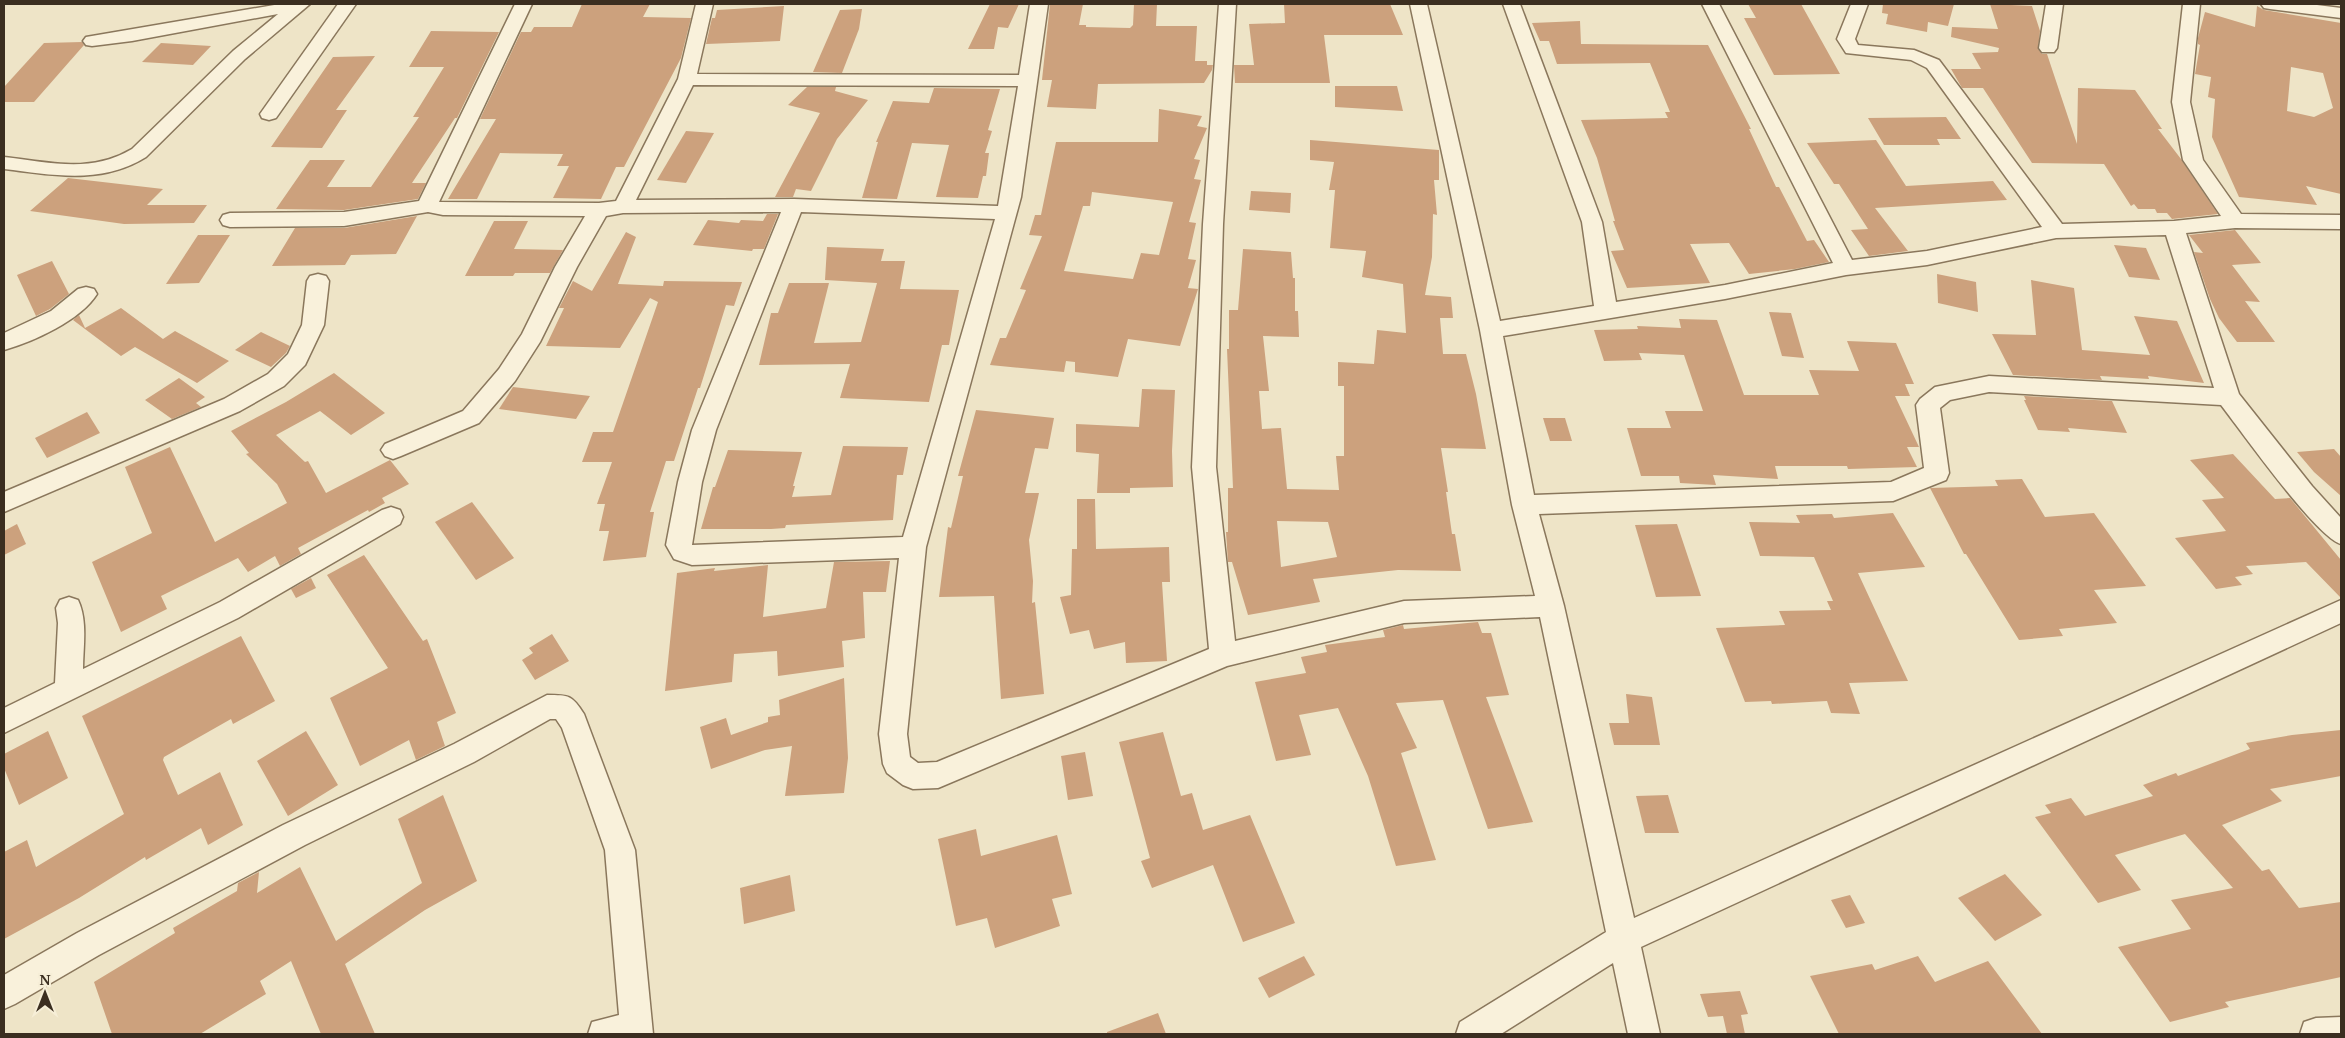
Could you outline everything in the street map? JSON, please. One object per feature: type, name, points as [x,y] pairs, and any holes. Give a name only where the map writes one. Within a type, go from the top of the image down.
[{"type":"street","points":[[269,114],[348,4]]},
{"type":"street","points":[[428,206],[429,199],[523,4]]},
{"type":"street","points":[[623,207],[687,79],[704,4]]},
{"type":"street","points":[[1039,4],[1026,81],[1011,197],[913,546],[892,734],[897,764],[913,776],[938,775],[1224,655],[1404,612],[1551,606]]},
{"type":"street","points":[[1224,655],[1204,467],[1213,224],[1228,4]]},
{"type":"street","points":[[1418,4],[1491,330],[1524,505],[1551,606],[1644,1034]]},
{"type":"street","points":[[1511,4],[1592,222],[1606,310]]},
{"type":"street","points":[[1710,4],[1846,268]]},
{"type":"street","points":[[1859,4],[1846,39],[1852,49],[1874,54],[1914,54],[1923,57],[1933,64],[2056,231]]},
{"type":"street","points":[[2048,48],[2054,4]]},
{"type":"street","points":[[2192,4],[2181,102],[2193,160],[2235,221]]},
{"type":"street","points":[[2270,4],[2341,13]]},
{"type":"street","points":[[92,41],[132,36],[209,20],[300,5]]},
{"type":"street","points":[[4,163],[62,172],[115,167],[126,163],[239,55],[300,5]]},
{"type":"street","points":[[687,79],[1026,81]]},
{"type":"street","points":[[230,220],[344,219],[428,206],[443,209],[599,210],[623,207],[794,205],[1006,213]]},
{"type":"street","points":[[794,205],[704,430],[687,496],[679,545],[683,552],[692,555],[913,546]]},
{"type":"street","points":[[393,450],[471,417],[507,375],[532,336],[566,267],[599,210]]},
{"type":"street","points":[[1491,330],[1725,292],[1846,268],[1927,258],[2056,231],[2174,228],[2235,221],[2341,222]]},
{"type":"street","points":[[2174,228],[2228,397],[2303,493],[2341,534]]},
{"type":"street","points":[[5,496],[232,405],[276,380],[297,359],[313,325],[318,281]]},
{"type":"street","points":[[4,342],[30,331],[76,306],[86,294]]},
{"type":"street","points":[[1524,505],[1893,491],[1937,473],[1928,405],[1943,393],[1989,384],[2228,397]]},
{"type":"street","points":[[4,721],[229,610],[391,517]]},
{"type":"street","points":[[68,690],[71,623],[69,608]]},
{"type":"street","points":[[1472,1034],[1623,940],[2341,611]]},
{"type":"street","points":[[4,993],[88,944],[294,834],[464,753],[547,707],[564,707],[574,723],[620,850],[636,1032],[604,1034]]},
{"type":"street","points":[[2316,1034],[2341,1033]]},
{"type":"building","points":[[582,4],[650,4],[643,17],[691,18],[681,58],[624,167],[616,167],[601,199],[553,198],[569,166],[557,166],[563,154],[500,153],[477,199],[448,199],[496,119],[480,119],[521,32],[531,32],[534,27],[572,27]]},
{"type":"building","points":[[990,4],[1019,4],[1008,28],[998,27],[994,49],[968,49]]},
{"type":"building","points":[[1050,4],[1083,4],[1079,25],[1086,25],[1086,27],[1130,28],[1133,25],[1134,4],[1157,4],[1156,26],[1197,26],[1195,61],[1207,61],[1207,65],[1213,65],[1212,70],[1204,83],[1098,84],[1096,109],[1047,107],[1052,80],[1042,80]]},
{"type":"building","points":[[1284,4],[1390,4],[1403,35],[1324,35],[1330,83],[1235,83],[1234,65],[1254,65],[1249,24],[1285,23]]},
{"type":"building","points":[[1748,4],[1801,4],[1840,74],[1774,75],[1744,18],[1756,18]]},
{"type":"building","points":[[1883,4],[1954,4],[1948,26],[1928,22],[1927,32],[1886,24],[1888,14],[1882,13]]},
{"type":"building","points":[[1990,4],[2032,6],[2040,31],[2038,49],[2042,54],[2047,54],[2077,144],[2078,88],[2135,90],[2162,129],[2158,129],[2218,214],[2172,219],[2167,213],[2157,213],[2155,209],[2138,209],[2134,204],[2131,206],[2104,164],[2032,163],[1983,88],[1962,88],[1951,69],[1981,69],[1972,53],[1998,52],[1999,48],[1951,37],[1952,27],[1998,29]]},
{"type":"building","points":[[784,6],[780,41],[706,44],[712,18],[715,18],[717,10]]},
{"type":"building","points":[[2257,6],[2264,10],[2341,23],[2341,194],[2306,186],[2317,205],[2239,197],[2212,137],[2215,99],[2208,97],[2211,77],[2195,74],[2200,45],[2198,44],[2198,38],[2205,12],[2255,27]],"holes":[[[2291,67],[2323,73],[2333,108],[2314,117],[2287,111]]]},
{"type":"building","points":[[862,9],[859,29],[842,73],[813,72],[840,10]]},
{"type":"building","points":[[1580,21],[1581,44],[1708,45],[1751,129],[1749,129],[1776,187],[1779,187],[1807,241],[1814,240],[1829,262],[1795,269],[1749,274],[1729,243],[1690,244],[1710,283],[1627,288],[1611,251],[1624,250],[1613,221],[1615,221],[1597,158],[1581,120],[1668,118],[1665,112],[1670,112],[1650,63],[1557,64],[1549,41],[1540,41],[1532,23]]},
{"type":"building","points":[[431,31],[499,32],[457,118],[455,118],[412,183],[426,183],[418,199],[344,210],[276,209],[310,160],[345,160],[327,187],[371,187],[419,117],[413,117],[444,67],[409,67]]},
{"type":"building","points":[[82,42],[84,45],[34,102],[4,102],[4,87],[44,43]]},
{"type":"building","points":[[161,43],[211,46],[193,65],[142,62]]},
{"type":"building","points":[[375,56],[336,110],[347,110],[322,148],[271,147],[333,57]]},
{"type":"building","points":[[1335,86],[1397,86],[1403,111],[1335,107]]},
{"type":"building","points":[[807,87],[836,87],[835,91],[868,100],[837,139],[811,191],[796,189],[793,197],[775,197],[820,113],[788,105]]},
{"type":"building","points":[[934,88],[1000,89],[988,130],[992,131],[985,153],[989,153],[986,176],[983,176],[978,198],[936,197],[949,145],[912,143],[897,199],[862,198],[878,142],[876,142],[893,101],[929,103]]},
{"type":"building","points":[[1159,109],[1202,116],[1197,126],[1207,128],[1194,159],[1200,160],[1194,179],[1201,180],[1189,222],[1196,223],[1188,259],[1196,260],[1188,288],[1198,289],[1180,346],[1128,339],[1118,377],[1075,372],[1075,362],[1066,361],[1064,372],[990,365],[1000,338],[1006,338],[1026,290],[1020,289],[1042,236],[1029,235],[1035,215],[1041,215],[1056,142],[1158,142]],"holes":[[[1092,192],[1173,202],[1159,255],[1141,253],[1133,279],[1064,271],[1083,206],[1090,206]]]},
{"type":"building","points":[[1946,117],[1961,139],[1937,139],[1940,145],[1884,145],[1868,118]]},
{"type":"building","points":[[686,131],[714,133],[686,183],[657,180]]},
{"type":"building","points":[[1310,140],[1439,150],[1439,180],[1434,180],[1437,215],[1433,214],[1432,257],[1425,295],[1451,297],[1453,318],[1440,318],[1443,354],[1466,354],[1476,394],[1486,449],[1441,448],[1452,534],[1455,534],[1461,571],[1398,570],[1313,579],[1320,602],[1248,615],[1232,562],[1228,562],[1226,532],[1228,532],[1228,488],[1233,488],[1227,349],[1229,349],[1229,310],[1238,310],[1243,249],[1291,252],[1293,278],[1295,278],[1295,311],[1298,311],[1299,337],[1263,336],[1269,391],[1259,391],[1262,429],[1281,428],[1287,489],[1339,490],[1336,456],[1344,456],[1344,386],[1338,386],[1338,362],[1374,364],[1377,330],[1406,333],[1403,284],[1362,277],[1366,251],[1330,248],[1335,190],[1329,190],[1334,162],[1310,160]],"holes":[[[1277,521],[1328,522],[1337,557],[1281,567]]]},
{"type":"building","points":[[1876,140],[1906,186],[1993,181],[2007,200],[1875,208],[1908,251],[1869,256],[1851,230],[1868,229],[1839,184],[1834,184],[1807,143]]},
{"type":"building","points":[[68,178],[163,189],[147,205],[207,205],[194,223],[124,224],[30,211]]},
{"type":"building","points":[[1251,191],[1291,193],[1290,213],[1249,210]]},
{"type":"building","points":[[767,214],[778,214],[764,249],[753,249],[752,251],[693,245],[708,220],[739,223],[741,220],[763,221]]},
{"type":"building","points":[[417,216],[396,254],[351,255],[345,265],[272,266],[295,228],[344,228]]},
{"type":"building","points":[[494,221],[528,221],[514,249],[563,250],[550,273],[515,273],[513,276],[465,276]]},
{"type":"building","points":[[2235,230],[2261,263],[2232,265],[2260,302],[2245,301],[2275,342],[2237,342],[2219,318],[2210,299],[2194,252],[2203,253],[2189,235]]},
{"type":"building","points":[[626,232],[636,237],[618,284],[663,286],[664,281],[742,282],[734,306],[726,305],[700,388],[698,388],[674,461],[666,461],[650,512],[654,512],[646,557],[603,561],[609,531],[599,531],[605,504],[597,504],[612,462],[582,462],[593,432],[613,432],[658,302],[650,298],[620,348],[546,346],[564,308],[559,308],[573,281],[592,291]]},
{"type":"building","points":[[198,235],[230,235],[199,283],[166,284]]},
{"type":"building","points":[[2114,245],[2146,248],[2160,280],[2129,277]]},
{"type":"building","points":[[827,247],[884,249],[881,261],[905,261],[900,289],[959,290],[949,345],[942,345],[929,402],[840,398],[850,364],[759,365],[771,313],[778,313],[789,283],[829,283],[814,343],[861,342],[877,283],[825,280]]},
{"type":"building","points":[[52,261],[69,294],[50,309],[36,316],[17,275]]},
{"type":"building","points":[[1937,274],[1976,282],[1978,312],[1938,303]]},
{"type":"building","points":[[2031,280],[2074,288],[2082,350],[2150,355],[2134,316],[2177,321],[2204,383],[2148,376],[2149,379],[2100,376],[2102,380],[2013,375],[1992,334],[2036,335]]},
{"type":"building","points":[[121,308],[163,339],[175,331],[229,361],[197,383],[135,347],[121,356],[73,320],[79,315],[85,328]]},
{"type":"building","points":[[1769,312],[1791,313],[1804,358],[1782,356]]},
{"type":"building","points":[[1679,319],[1717,320],[1744,395],[1819,395],[1809,370],[1859,371],[1847,341],[1896,343],[1914,384],[1905,384],[1910,396],[1895,396],[1919,447],[1907,447],[1917,467],[1848,469],[1847,466],[1775,466],[1778,479],[1713,475],[1716,485],[1680,483],[1679,476],[1641,476],[1627,428],[1671,428],[1665,411],[1703,411],[1684,355],[1639,353],[1642,360],[1604,361],[1594,330],[1638,329],[1637,326],[1681,328]]},
{"type":"building","points":[[261,332],[290,346],[286,353],[271,367],[235,350]]},
{"type":"building","points":[[334,373],[385,413],[351,435],[320,411],[276,435],[305,462],[308,461],[326,493],[390,460],[409,484],[382,498],[385,503],[369,512],[368,510],[298,548],[301,554],[280,566],[275,556],[248,572],[238,558],[161,596],[167,609],[121,632],[92,562],[152,533],[125,467],[170,447],[215,542],[287,503],[277,484],[246,454],[249,453],[231,431],[286,402]]},
{"type":"building","points":[[179,378],[205,397],[196,403],[201,407],[172,419],[145,400]]},
{"type":"building","points":[[513,387],[590,396],[576,419],[499,409]]},
{"type":"building","points":[[1142,389],[1175,390],[1172,451],[1173,487],[1130,488],[1130,493],[1097,493],[1099,454],[1076,452],[1076,424],[1139,427]]},
{"type":"building","points":[[2024,396],[2112,401],[2127,433],[2068,428],[2070,432],[2038,430],[2024,400],[2026,400]]},
{"type":"building","points":[[976,410],[1054,418],[1048,449],[1035,448],[1025,493],[1039,493],[1029,540],[1033,581],[1032,603],[1035,602],[1044,694],[1001,699],[994,596],[939,597],[948,527],[951,528],[963,476],[958,476]]},
{"type":"building","points":[[87,412],[100,433],[47,458],[35,438]]},
{"type":"building","points":[[1543,418],[1565,418],[1572,441],[1550,441]]},
{"type":"building","points":[[843,446],[908,447],[903,475],[897,475],[893,520],[786,525],[785,528],[771,529],[701,529],[713,487],[715,487],[728,450],[802,452],[792,497],[831,495]]},
{"type":"building","points":[[2334,449],[2341,457],[2341,496],[2314,472],[2297,452]]},
{"type":"building","points":[[2233,454],[2275,499],[2290,498],[2341,560],[2341,598],[2306,562],[2246,566],[2253,574],[2235,577],[2242,585],[2216,589],[2175,538],[2226,531],[2202,500],[2224,498],[2190,460]]},
{"type":"building","points":[[2022,479],[2045,517],[2094,513],[2146,586],[2094,590],[2117,623],[2059,629],[2063,636],[2019,640],[1966,554],[1964,554],[1930,488],[1998,486],[1995,480]]},
{"type":"building","points":[[1077,499],[1095,499],[1096,549],[1169,547],[1170,582],[1162,582],[1167,661],[1126,663],[1125,642],[1094,649],[1089,630],[1070,634],[1060,597],[1071,595],[1072,549],[1077,549]]},
{"type":"building","points":[[472,502],[514,558],[476,580],[435,522]]},
{"type":"building","points":[[1893,513],[1925,567],[1858,573],[1908,681],[1849,683],[1860,714],[1831,713],[1827,701],[1772,704],[1771,701],[1745,702],[1716,628],[1785,625],[1779,611],[1831,610],[1827,601],[1833,601],[1814,557],[1760,556],[1749,522],[1800,523],[1796,515],[1832,514],[1834,518]]},
{"type":"building","points":[[17,524],[26,544],[4,555],[4,531]]},
{"type":"building","points":[[1677,524],[1701,596],[1656,597],[1635,525]]},
{"type":"building","points":[[364,555],[423,641],[427,639],[456,713],[437,722],[445,746],[416,760],[409,740],[360,766],[330,698],[388,668],[327,575]]},
{"type":"building","points":[[890,561],[886,592],[863,592],[865,638],[842,641],[844,667],[778,676],[777,651],[734,654],[732,682],[665,691],[677,573],[715,568],[714,571],[768,565],[763,617],[826,608],[834,562]]},
{"type":"building","points":[[311,578],[316,588],[296,598],[291,589]]},
{"type":"building","points":[[1478,622],[1482,633],[1491,633],[1509,695],[1486,697],[1533,822],[1488,829],[1443,700],[1396,703],[1417,748],[1401,753],[1436,860],[1396,866],[1368,776],[1338,708],[1299,715],[1311,755],[1276,761],[1255,682],[1306,673],[1301,657],[1327,652],[1325,645],[1385,637],[1383,630],[1403,625],[1404,629]]},
{"type":"building","points":[[552,634],[569,661],[535,680],[522,660],[533,653],[529,648]]},
{"type":"building","points":[[241,636],[275,701],[233,724],[231,719],[164,757],[163,760],[178,795],[220,772],[243,825],[208,845],[201,828],[146,860],[145,857],[79,898],[4,939],[4,852],[27,840],[36,867],[124,814],[82,716]]},
{"type":"building","points":[[844,678],[848,758],[844,793],[785,796],[792,746],[765,750],[711,769],[700,727],[726,718],[731,735],[768,722],[768,717],[780,715],[779,700]]},
{"type":"building","points":[[1626,694],[1652,697],[1660,745],[1614,745],[1609,723],[1629,723]]},
{"type":"building","points":[[2341,730],[2341,776],[2270,789],[2282,801],[2222,825],[2262,871],[2269,869],[2299,908],[2341,902],[2341,977],[2225,1002],[2229,1007],[2170,1022],[2118,947],[2191,929],[2171,900],[2233,888],[2185,834],[2115,855],[2141,890],[2098,903],[2035,817],[2051,813],[2045,805],[2071,798],[2085,816],[2153,796],[2143,785],[2176,773],[2178,776],[2250,749],[2246,743],[2292,735]]},
{"type":"building","points":[[48,731],[68,778],[19,805],[4,768],[4,754]]},
{"type":"building","points":[[306,731],[338,785],[288,816],[257,761]]},
{"type":"building","points":[[1163,732],[1181,796],[1192,793],[1203,830],[1250,815],[1295,923],[1243,942],[1213,865],[1152,888],[1141,861],[1150,858],[1119,742]]},
{"type":"building","points":[[1085,752],[1093,796],[1068,800],[1061,756]]},
{"type":"building","points":[[443,795],[477,881],[425,910],[345,964],[375,1034],[321,1034],[291,961],[260,981],[266,994],[200,1034],[112,1034],[94,982],[175,933],[173,928],[237,891],[238,883],[259,872],[257,893],[300,867],[336,941],[422,883],[398,819]]},
{"type":"building","points":[[1668,795],[1679,833],[1645,833],[1636,796]]},
{"type":"building","points":[[976,829],[981,856],[1057,835],[1072,894],[1052,899],[1060,926],[995,948],[987,918],[956,926],[938,839]]},
{"type":"building","points":[[2005,874],[2042,915],[1995,941],[1958,898]]},
{"type":"building","points":[[790,875],[795,911],[744,924],[740,888]]},
{"type":"building","points":[[1850,895],[1865,923],[1846,928],[1831,900]]},
{"type":"building","points":[[1304,956],[1315,975],[1269,998],[1258,978]]},
{"type":"building","points":[[1918,956],[1935,982],[1988,961],[2042,1034],[1839,1034],[1810,976],[1872,964],[1875,970]]},
{"type":"building","points":[[1740,991],[1748,1014],[1741,1015],[1745,1034],[1727,1034],[1723,1016],[1708,1017],[1700,994]]},
{"type":"building","points":[[1158,1013],[1166,1034],[1107,1034],[1107,1032]]}]
